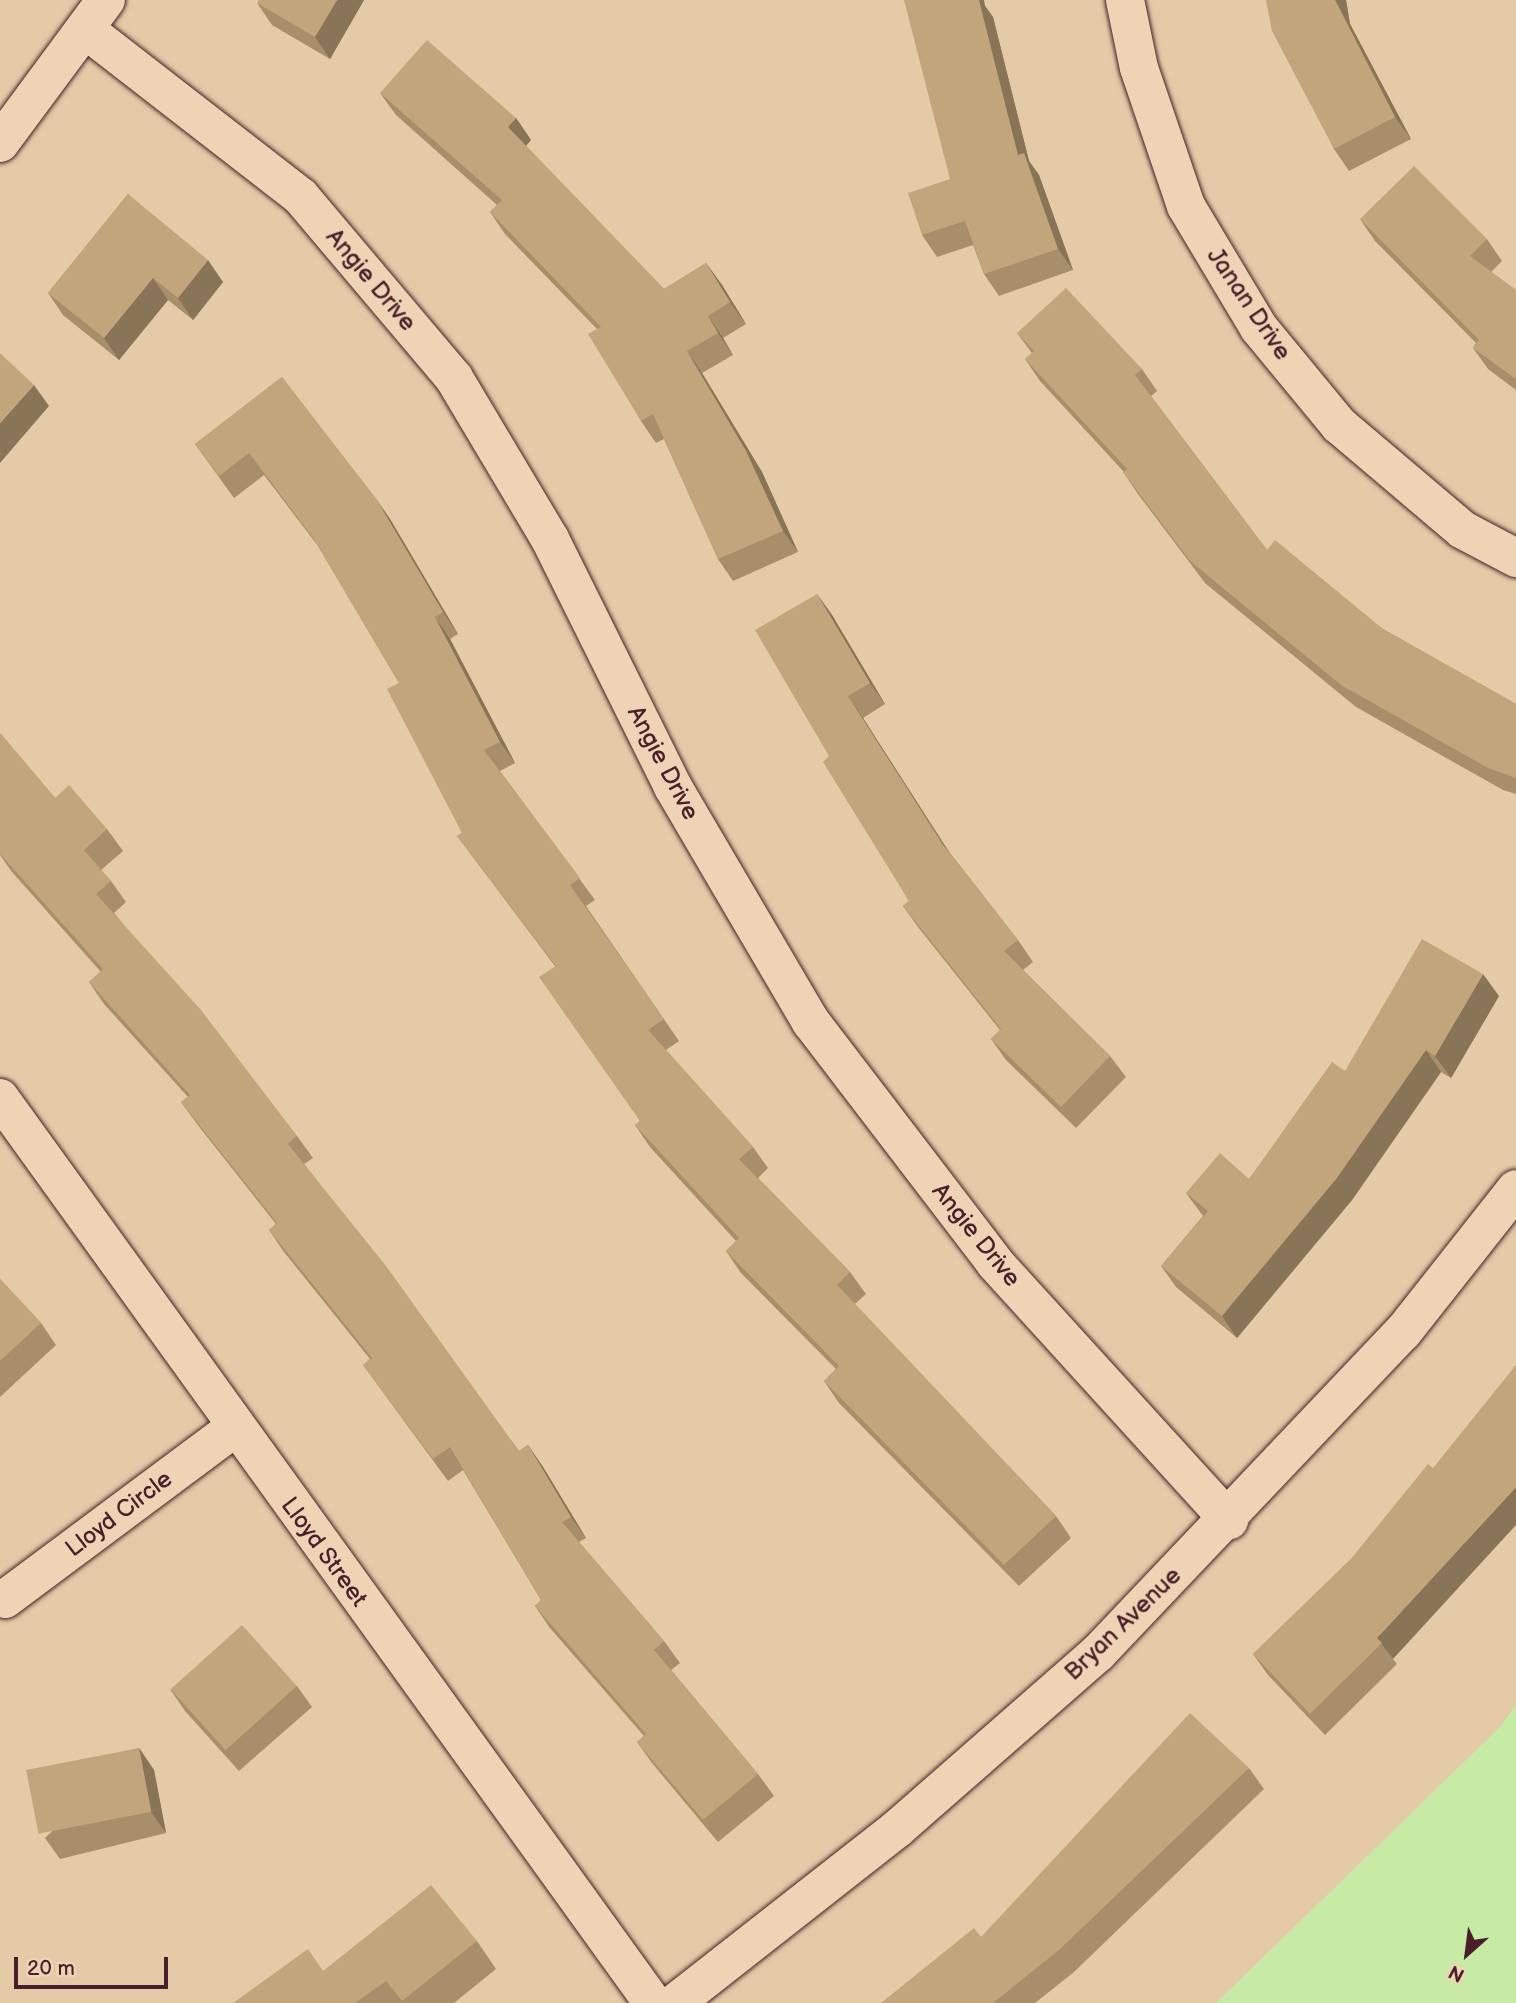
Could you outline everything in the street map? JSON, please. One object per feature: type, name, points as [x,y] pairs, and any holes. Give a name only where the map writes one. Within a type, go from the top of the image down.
[{"type":"street","name":"Janan Drive","points":[[1125,0],[1139,68],[1186,206],[1259,328],[1339,425],[1463,530],[1516,558]]},
{"type":"street","points":[[0,143],[96,15]]},
{"type":"street","name":"Angie Drive","points":[[96,15],[301,197],[454,378],[550,539],[673,787],[811,1022],[995,1263],[1229,1520]]},
{"type":"street","name":"Lloyd Street","points":[[0,1098],[233,1429],[653,2003]]},
{"type":"street","name":"Bryan Avenue","points":[[675,2003],[919,1810],[1098,1653],[1229,1520],[1404,1332],[1516,1189]]},
{"type":"street","name":"Lloyd Circle","points":[[5,1599],[233,1429]]},
{"type":"green space","points":[[1516,1704],[1516,2003],[1216,2003],[1501,1726]]},
{"type":"building","points":[[259,0],[337,0],[315,37],[257,3]]},
{"type":"building","points":[[904,0],[979,0],[1018,155],[1024,153],[1058,249],[984,274],[965,221],[922,235],[908,193],[950,179]]},
{"type":"building","points":[[1266,0],[1335,0],[1395,117],[1334,149],[1272,31]]},
{"type":"building","points":[[427,40],[516,118],[508,127],[664,289],[706,263],[730,302],[708,316],[718,333],[687,351],[746,451],[783,531],[718,559],[653,414],[641,421],[588,334],[601,327],[490,212],[502,200],[380,93]]},
{"type":"building","points":[[1414,166],[1487,239],[1470,256],[1516,290],[1516,379],[1473,348],[1479,340],[1360,219]]},
{"type":"building","points":[[128,194],[208,260],[178,298],[153,278],[104,338],[48,293]]},
{"type":"building","points":[[1066,288],[1142,369],[1135,375],[1267,550],[1275,540],[1383,629],[1516,704],[1516,778],[1488,768],[1341,685],[1190,561],[1123,472],[1127,469],[1025,359],[1034,351],[1017,333]]},
{"type":"building","points":[[0,353],[34,385],[0,423]]},
{"type":"building","points":[[282,377],[375,497],[443,612],[435,617],[500,742],[484,750],[580,878],[570,885],[664,1019],[648,1030],[753,1147],[739,1159],[850,1272],[837,1285],[1056,1516],[1004,1565],[824,1381],[839,1366],[726,1251],[739,1238],[635,1125],[640,1121],[539,977],[556,966],[457,836],[462,833],[387,689],[399,683],[314,539],[249,453],[219,476],[195,444]]},
{"type":"building","points":[[817,594],[870,683],[848,696],[943,845],[1018,940],[1004,951],[1110,1056],[1061,1107],[991,1039],[1001,1029],[903,906],[909,901],[823,762],[829,756],[755,630]]},
{"type":"building","points":[[0,733],[55,798],[69,785],[107,829],[84,850],[111,881],[96,894],[201,1010],[297,1136],[288,1144],[386,1266],[519,1451],[528,1445],[571,1517],[562,1522],[664,1641],[654,1650],[758,1774],[703,1820],[637,1742],[646,1734],[535,1606],[541,1600],[450,1447],[433,1459],[363,1365],[372,1358],[269,1230],[277,1223],[181,1102],[190,1095],[89,982],[103,969],[0,854]]},
{"type":"building","points":[[1422,939],[1483,974],[1435,1056],[1426,1050],[1337,1178],[1222,1316],[1161,1266],[1208,1211],[1186,1193],[1220,1153],[1249,1179],[1332,1062],[1345,1071]]},
{"type":"building","points":[[0,1279],[41,1323],[0,1361]]},
{"type":"building","points":[[1516,1365],[1516,1487],[1377,1638],[1382,1643],[1310,1714],[1253,1654],[1350,1560],[1428,1464],[1433,1468]]},
{"type":"building","points":[[242,1625],[297,1686],[226,1750],[171,1689]]},
{"type":"building","points":[[1190,1713],[1249,1768],[1059,1950],[993,2003],[881,2003],[974,1928],[981,1937]]},
{"type":"building","points":[[139,1748],[151,1812],[39,1834],[26,1770]]},
{"type":"building","points":[[431,1885],[477,1941],[402,2001],[386,1981],[355,2003],[233,2003],[308,1949],[323,1971]]}]
